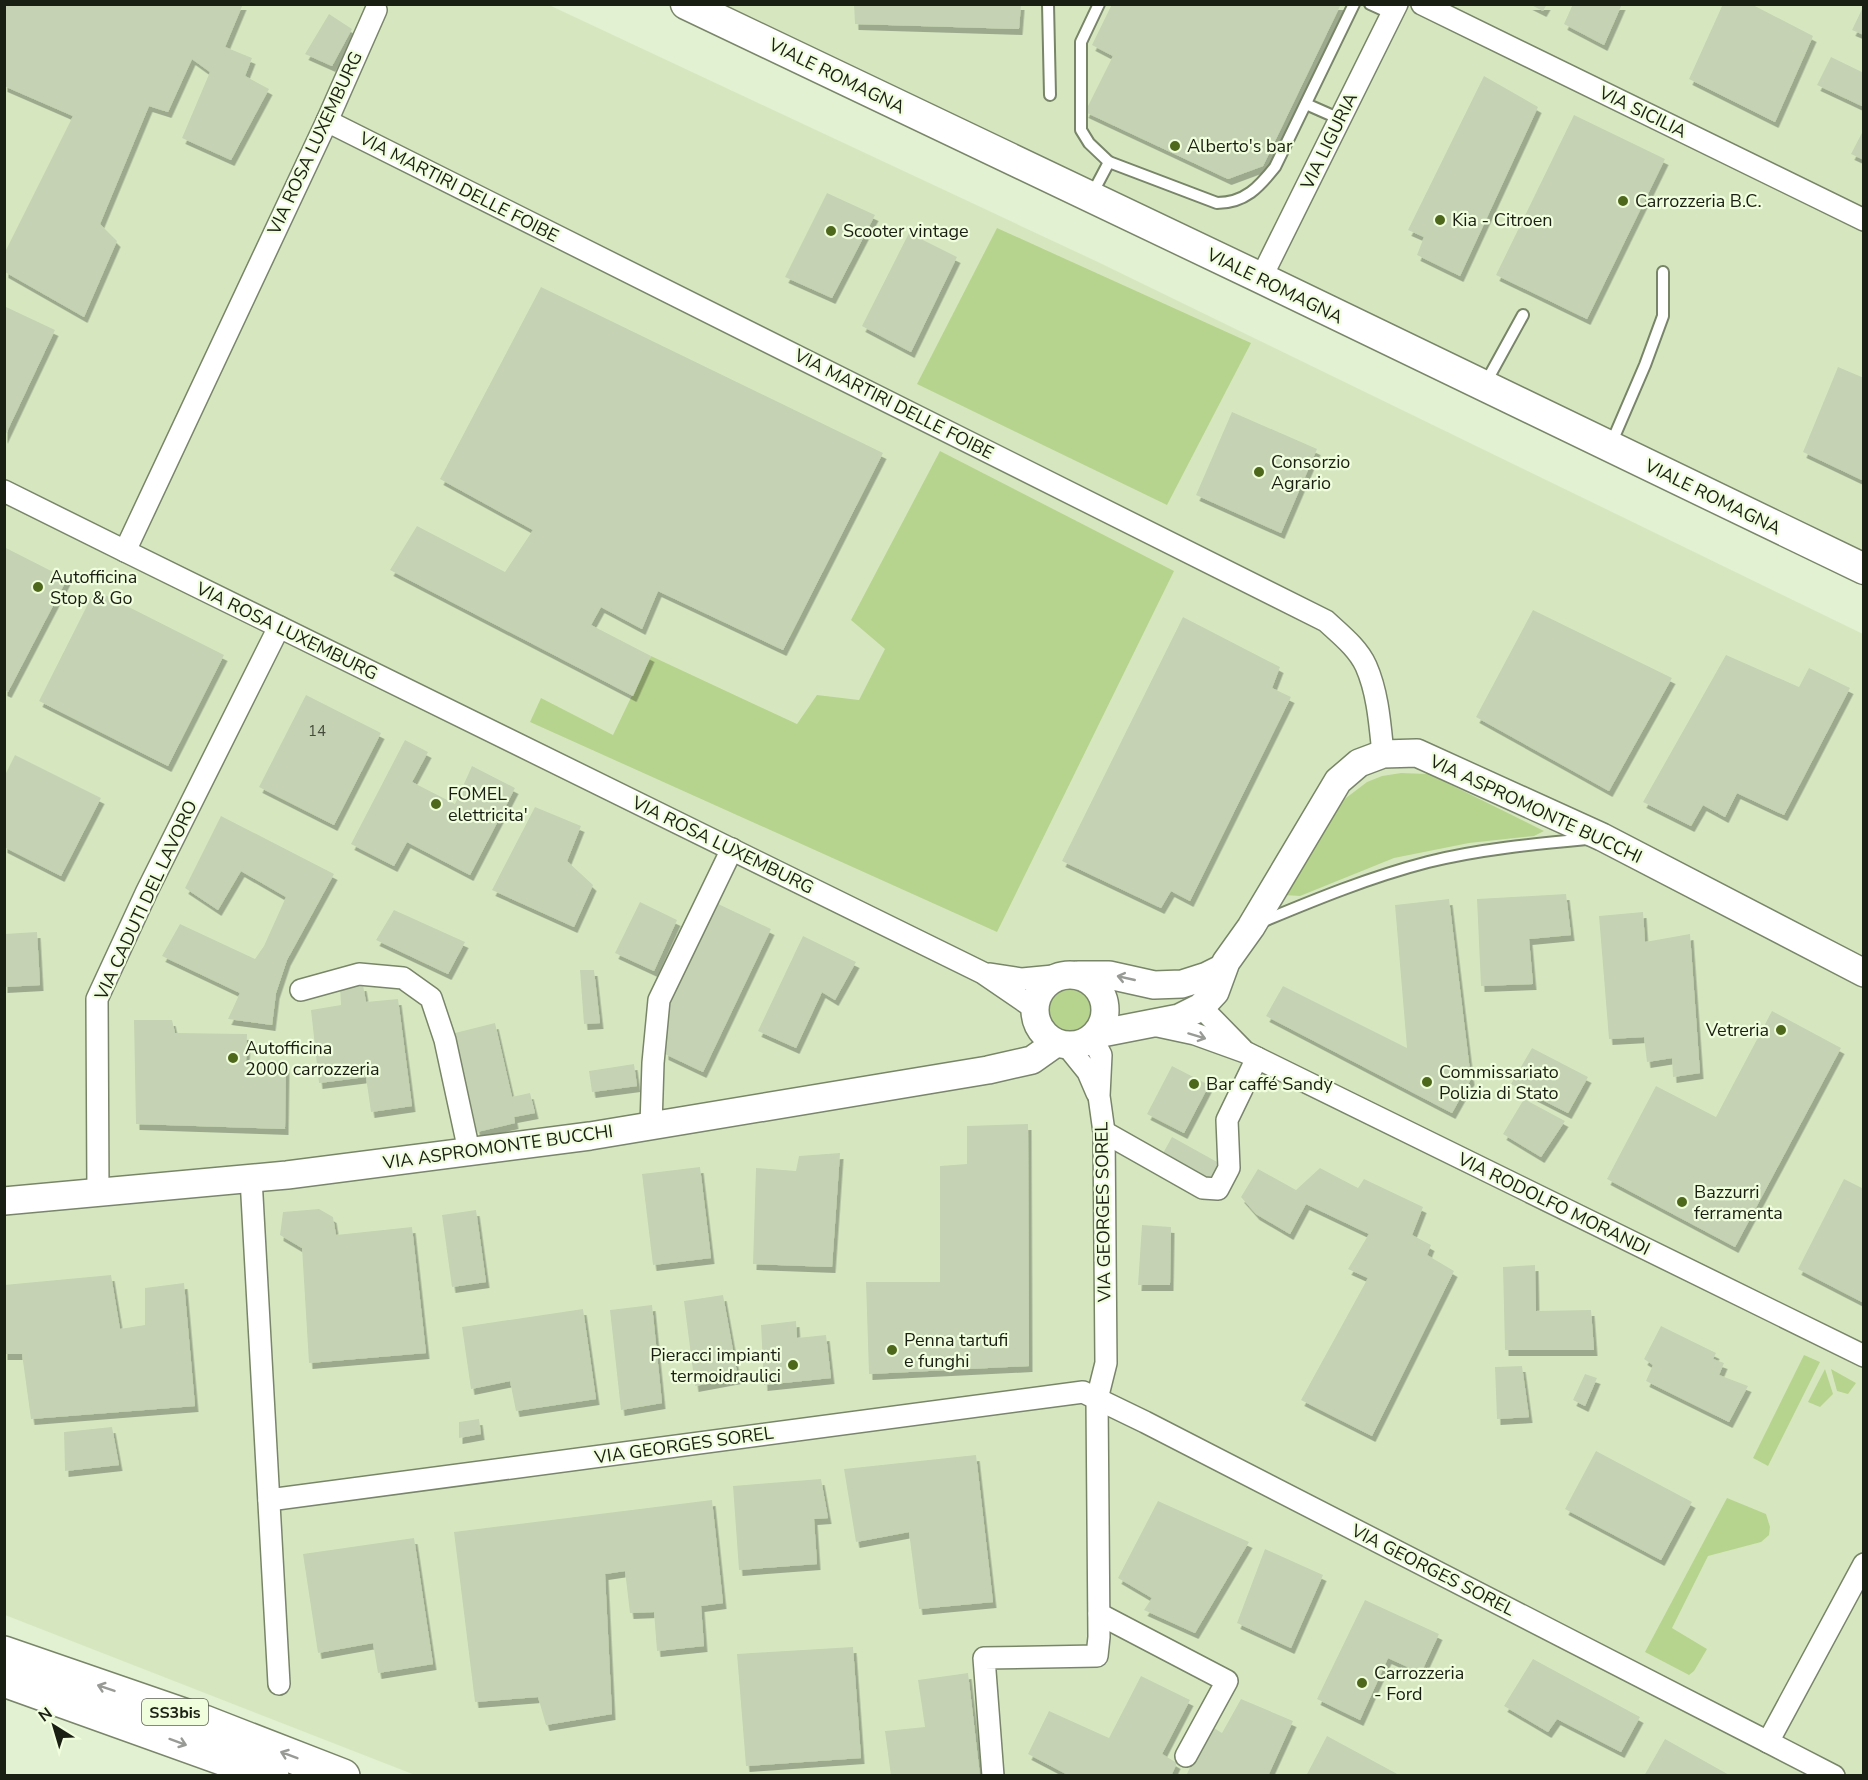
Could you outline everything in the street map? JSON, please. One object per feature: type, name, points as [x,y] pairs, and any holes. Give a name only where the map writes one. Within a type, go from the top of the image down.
[{"type":"highway","name":"SS3bis","points":[[4,1653],[204,1722],[343,1776]]},
{"type":"highway","name":"SS3bis","points":[[4,1680],[272,1776]]},
{"type":"main road","name":"VIALE ROMAGNA","points":[[686,4],[1261,278],[1863,569]]},
{"type":"street","name":"VIA SICILIA","points":[[1422,4],[1863,220]]},
{"type":"street","name":"VIA LIGURIA","points":[[1261,278],[1394,9]]},
{"type":"street","name":"VIA ROSA LUXEMBURG","points":[[376,10],[327,121],[125,551],[983,974],[1035,1014]]},
{"type":"street","name":"VIA MARTIRI DELLE FOIBE","points":[[327,121],[1326,621],[1349,641],[1366,665],[1378,708],[1383,754]]},
{"type":"street","points":[[4,491],[125,551]]},
{"type":"street","name":"VIA CADUTI DEL LAVORO","points":[[98,1193],[97,999],[147,891],[279,627]]},
{"type":"street","name":"VIA ASPROMONTE BUCCHI","points":[[4,1202],[251,1178],[590,1136],[988,1070],[1032,1060],[1078,1040],[1179,1018],[1213,989],[1338,781],[1359,763],[1383,754],[1417,753],[1602,837],[1863,973]]},
{"type":"street","points":[[651,1125],[653,1063],[659,1000],[732,849]]},
{"type":"street","points":[[301,990],[359,974],[403,978],[431,998],[445,1040],[470,1151]]},
{"type":"street","name":"VIA ROSA LUXEMBURG","points":[[983,974],[1022,979],[1071,975]]},
{"type":"street","points":[[1071,975],[1109,975],[1154,985],[1213,989],[1207,976],[1182,984],[1154,985]]},
{"type":"street","points":[[1035,1014],[1040,1029],[1047,1038],[1078,1040],[1104,1017],[1104,999],[1098,989],[1089,980],[1071,975]]},
{"type":"street","name":"VIA ASPROMONTE BUCCHI","points":[[988,1070],[1017,1049],[1027,1037],[1035,1014],[1037,996],[1043,986],[1053,979],[1071,975]]},
{"type":"street","name":"VIA RODOLFO MORANDI","points":[[1213,989],[1222,1028],[1251,1055]]},
{"type":"street","name":"VIA RODOLFO MORANDI","points":[[1149,1025],[1195,1034],[1251,1055],[1863,1356]]},
{"type":"street","name":"VIA GEORGES SOREL","points":[[993,1776],[984,1658],[1096,1656],[1099,1614],[1097,1400],[1106,1363],[1104,1132],[1099,1096],[1078,1040]]},
{"type":"street","points":[[1104,1132],[1203,1188],[1218,1189],[1228,1168],[1227,1120],[1251,1055]]},
{"type":"street","points":[[251,1178],[279,1684]]},
{"type":"street","name":"VIA GEORGES SOREL","points":[[269,1500],[1083,1392],[1768,1742],[1795,1767],[1834,1776]]},
{"type":"street","points":[[1768,1742],[1863,1564]]},
{"type":"street","points":[[1099,1614],[1227,1681],[1186,1755]]},
{"type":"lane","points":[[1048,4],[1050,95]]},
{"type":"lane","points":[[1099,4],[1081,42],[1081,130],[1089,143],[1109,162],[1218,203],[1230,203],[1244,198],[1260,187],[1275,167],[1354,4]]},
{"type":"lane","points":[[1370,4],[1394,9]]},
{"type":"lane","points":[[1306,104],[1340,119]]},
{"type":"lane","points":[[1090,197],[1109,162]]},
{"type":"lane","points":[[1610,447],[1663,316],[1664,272]]},
{"type":"lane","points":[[1483,387],[1523,315]]},
{"type":"lane","points":[[1251,927],[1314,900],[1378,877],[1430,862],[1496,850],[1602,837]]},
{"type":"shaded area","points":[[4,5],[549,5],[1100,263],[1863,634],[1863,1775],[415,1775],[5,1615]]},
{"type":"shaded area","points":[[686,5],[1863,5],[1863,563]]},
{"type":"green space","points":[[997,228],[1251,343],[1167,505],[917,384]]},
{"type":"green space","points":[[940,451],[1174,571],[997,932],[530,722],[541,698],[613,735],[651,656],[797,724],[817,695],[859,700],[885,649],[851,620]]},
{"type":"green space","points":[[1401,773],[1429,774],[1544,831],[1534,836],[1469,843],[1394,858],[1300,896],[1284,895],[1342,801],[1367,782],[1382,776]]},
{"type":"green space","points":[[1065,988],[1075,988],[1087,995],[1094,1007],[1094,1017],[1087,1029],[1075,1036],[1065,1036],[1050,1025],[1046,1017],[1046,1007],[1057,992]]},
{"type":"green space","points":[[1804,1355],[1820,1362],[1768,1466],[1753,1458]]},
{"type":"green space","points":[[1825,1369],[1833,1394],[1820,1407],[1808,1402]]},
{"type":"green space","points":[[1831,1369],[1856,1383],[1848,1394],[1837,1391]]},
{"type":"green space","points":[[1727,1498],[1766,1514],[1770,1527],[1769,1535],[1761,1542],[1708,1556],[1672,1628],[1707,1649],[1694,1671],[1689,1675],[1645,1652]]},
{"type":"building","points":[[4,4],[243,4],[225,47],[252,58],[245,76],[269,89],[231,160],[182,138],[210,72],[192,59],[168,112],[149,106],[100,224],[117,241],[84,317],[5,272],[5,252],[73,116],[4,86]]},
{"type":"building","points":[[854,4],[1021,4],[1019,29],[855,24]]},
{"type":"building","points":[[1112,4],[1341,4],[1263,166],[1228,179],[1085,112],[1113,56],[1092,45]]},
{"type":"building","points":[[1529,4],[1547,4],[1543,11]]},
{"type":"building","points":[[1573,4],[1622,4],[1604,45],[1564,24]]},
{"type":"building","points":[[1723,4],[1751,4],[1813,36],[1775,122],[1689,79]]},
{"type":"building","points":[[1864,5],[1864,35],[1852,30]]},
{"type":"building","points":[[329,14],[352,29],[332,66],[305,54]]},
{"type":"building","points":[[1831,57],[1864,73],[1864,107],[1817,85]]},
{"type":"building","points":[[1484,76],[1538,107],[1460,276],[1417,255],[1424,237],[1408,230]]},
{"type":"building","points":[[1574,115],[1665,159],[1587,319],[1496,275]]},
{"type":"building","points":[[1864,129],[1864,160],[1851,154]]},
{"type":"building","points":[[827,193],[875,215],[832,298],[785,277]]},
{"type":"building","points":[[909,233],[957,257],[911,352],[862,326]]},
{"type":"building","points":[[541,287],[883,453],[783,650],[658,591],[642,629],[601,607],[591,625],[651,656],[633,696],[390,570],[417,526],[505,572],[533,530],[440,479]]},
{"type":"building","points":[[4,306],[55,330],[4,438]]},
{"type":"building","points":[[1838,367],[1864,378],[1864,481],[1803,452]]},
{"type":"building","points":[[1232,412],[1317,449],[1281,533],[1196,495]]},
{"type":"building","points":[[4,547],[67,579],[8,692],[4,690]]},
{"type":"building","points":[[95,590],[224,655],[168,766],[39,701]]},
{"type":"building","points":[[1533,610],[1672,678],[1609,791],[1476,717]]},
{"type":"building","points":[[1183,617],[1280,667],[1272,688],[1291,697],[1190,901],[1171,891],[1161,908],[1062,861]]},
{"type":"building","points":[[1726,655],[1799,687],[1809,668],[1850,688],[1784,815],[1737,793],[1725,817],[1703,805],[1691,826],[1643,802]]},
{"type":"building","points":[[306,695],[381,733],[334,825],[259,787]]},
{"type":"building","points":[[405,740],[428,752],[412,782],[455,804],[472,766],[515,788],[470,875],[407,842],[394,866],[351,844]]},
{"type":"building","points":[[15,755],[101,798],[61,876],[4,847],[4,777]]},
{"type":"building","points":[[535,807],[581,826],[567,861],[593,885],[574,927],[492,890]]},
{"type":"building","points":[[221,816],[334,874],[287,960],[276,993],[272,1025],[228,1019],[240,993],[162,956],[180,924],[255,959],[264,946],[286,897],[241,871],[218,910],[185,888]]},
{"type":"building","points":[[1566,894],[1571,935],[1529,939],[1533,984],[1481,986],[1477,899]]},
{"type":"building","points":[[1449,899],[1471,1079],[1452,1113],[1266,1016],[1283,986],[1407,1048],[1395,905]]},
{"type":"building","points":[[712,901],[771,929],[703,1072],[665,1054],[664,1003]]},
{"type":"building","points":[[640,902],[677,920],[654,971],[615,953]]},
{"type":"building","points":[[394,910],[465,942],[448,974],[376,940]]},
{"type":"building","points":[[1643,912],[1645,942],[1690,934],[1700,1073],[1673,1077],[1672,1058],[1647,1062],[1644,1037],[1609,1039],[1599,916]]},
{"type":"building","points":[[37,932],[40,985],[4,987],[4,934]]},
{"type":"building","points":[[803,936],[856,962],[835,1000],[822,992],[796,1048],[758,1031]]},
{"type":"building","points":[[580,970],[594,970],[600,1023],[584,1024]]},
{"type":"building","points":[[363,985],[366,1002],[398,999],[412,1106],[371,1112],[366,1077],[319,1083],[311,1010],[341,1005],[340,987]]},
{"type":"building","points":[[1772,1011],[1841,1048],[1735,1247],[1607,1179],[1656,1086],[1716,1117]]},
{"type":"building","points":[[134,1020],[172,1020],[175,1033],[247,1034],[246,1062],[286,1063],[285,1129],[136,1124]]},
{"type":"building","points":[[495,1023],[512,1097],[530,1093],[535,1113],[514,1117],[515,1123],[477,1132],[455,1033]]},
{"type":"building","points":[[1532,1048],[1588,1077],[1568,1113],[1511,1084]]},
{"type":"building","points":[[634,1064],[637,1086],[592,1092],[589,1071]]},
{"type":"building","points":[[1172,1066],[1209,1085],[1184,1133],[1147,1114]]},
{"type":"building","points":[[1524,1099],[1565,1121],[1541,1157],[1503,1134]]},
{"type":"building","points":[[1028,1124],[1029,1366],[869,1374],[866,1282],[940,1282],[940,1166],[967,1164],[967,1126]]},
{"type":"building","points":[[1172,1137],[1219,1163],[1211,1179],[1162,1155]]},
{"type":"building","points":[[840,1153],[832,1267],[753,1264],[756,1168],[796,1171],[799,1156]]},
{"type":"building","points":[[700,1167],[711,1258],[653,1265],[642,1174]]},
{"type":"building","points":[[1320,1168],[1358,1188],[1364,1179],[1423,1207],[1412,1235],[1431,1245],[1427,1255],[1454,1271],[1372,1436],[1301,1400],[1368,1278],[1348,1269],[1369,1234],[1306,1204],[1290,1234],[1256,1214],[1241,1197],[1258,1169],[1296,1190]]},
{"type":"building","points":[[1844,1179],[1864,1189],[1864,1303],[1798,1269]]},
{"type":"building","points":[[319,1209],[333,1217],[336,1235],[412,1227],[426,1353],[309,1363],[302,1248],[280,1235],[283,1212]]},
{"type":"building","points":[[476,1210],[486,1282],[452,1287],[442,1215]]},
{"type":"building","points":[[1142,1225],[1171,1227],[1170,1285],[1138,1285]]},
{"type":"building","points":[[1535,1265],[1536,1311],[1591,1310],[1594,1350],[1505,1350],[1503,1267]]},
{"type":"building","points":[[111,1275],[120,1329],[145,1325],[145,1288],[184,1283],[195,1406],[31,1419],[22,1354],[4,1354],[4,1285]]},
{"type":"building","points":[[723,1295],[738,1378],[695,1386],[684,1301]]},
{"type":"building","points":[[652,1305],[662,1403],[621,1410],[610,1310]]},
{"type":"building","points":[[583,1309],[596,1399],[516,1411],[510,1381],[471,1389],[462,1327]]},
{"type":"building","points":[[796,1321],[797,1338],[826,1335],[831,1378],[764,1385],[761,1325]]},
{"type":"building","points":[[1661,1326],[1716,1353],[1713,1359],[1724,1363],[1719,1375],[1748,1386],[1729,1422],[1646,1381],[1653,1365],[1644,1359]]},
{"type":"building","points":[[1522,1366],[1529,1417],[1497,1419],[1495,1367]]},
{"type":"building","points":[[1585,1374],[1597,1378],[1585,1406],[1573,1400]]},
{"type":"building","points":[[479,1419],[481,1434],[459,1438],[459,1422]]},
{"type":"building","points":[[112,1427],[119,1465],[65,1471],[64,1432]]},
{"type":"building","points":[[1596,1451],[1692,1502],[1661,1560],[1565,1509]]},
{"type":"building","points":[[976,1455],[993,1602],[919,1609],[909,1532],[856,1542],[844,1469]]},
{"type":"building","points":[[821,1479],[828,1518],[814,1519],[817,1564],[739,1570],[733,1486]]},
{"type":"building","points":[[712,1500],[723,1603],[701,1606],[704,1646],[657,1651],[654,1612],[630,1613],[625,1571],[605,1574],[612,1714],[546,1725],[538,1697],[475,1702],[454,1532]]},
{"type":"building","points":[[1158,1501],[1249,1542],[1195,1633],[1144,1610],[1152,1598],[1118,1578]]},
{"type":"building","points":[[414,1538],[433,1664],[378,1673],[373,1643],[318,1653],[303,1554]]},
{"type":"building","points":[[1265,1549],[1323,1575],[1291,1648],[1237,1623]]},
{"type":"building","points":[[1365,1600],[1439,1634],[1421,1673],[1388,1658],[1360,1720],[1317,1699]]},
{"type":"building","points":[[853,1647],[861,1758],[746,1766],[737,1654]]},
{"type":"building","points":[[1533,1659],[1640,1717],[1621,1752],[1557,1719],[1548,1732],[1504,1706]]},
{"type":"building","points":[[968,1673],[980,1776],[891,1776],[885,1731],[925,1727],[918,1680]]},
{"type":"building","points":[[1141,1676],[1190,1700],[1162,1754],[1177,1763],[1171,1776],[1070,1776],[1028,1754],[1049,1711],[1109,1738]]},
{"type":"building","points":[[1241,1699],[1293,1721],[1268,1776],[1190,1776],[1187,1774],[1209,1725],[1222,1733]]},
{"type":"building","points":[[1327,1736],[1401,1776],[1306,1776]]},
{"type":"building","points":[[1665,1739],[1731,1776],[1644,1776]]},
{"type":"place","name":"Alberto's bar","points":[[1175,146]]},
{"type":"place","name":"Carrozzeria B.C.","points":[[1623,201]]},
{"type":"place","name":"Kia - Citroen","points":[[1440,220]]},
{"type":"place","name":"Scooter vintage","points":[[831,231]]},
{"type":"place","name":"Consorzio Agrario","points":[[1259,472]]},
{"type":"place","name":"Autofficina Stop & Go","points":[[38,587]]},
{"type":"place","name":"FOMEL elettricita'","points":[[436,804]]},
{"type":"place","name":"Vetreria","points":[[1781,1030]]},
{"type":"place","name":"Autofficina 2000 carrozzeria","points":[[233,1058]]},
{"type":"place","name":"Commissariato Polizia di Stato","points":[[1427,1082]]},
{"type":"place","name":"Bar caffé Sandy","points":[[1194,1084]]},
{"type":"place","name":"Bazzurri ferramenta","points":[[1682,1202]]},
{"type":"place","name":"Penna tartufi e funghi","points":[[892,1350]]},
{"type":"place","name":"Pieracci impianti termoidraulici","points":[[793,1365]]},
{"type":"place","name":"Carrozzeria - Ford","points":[[1362,1683]]}]
